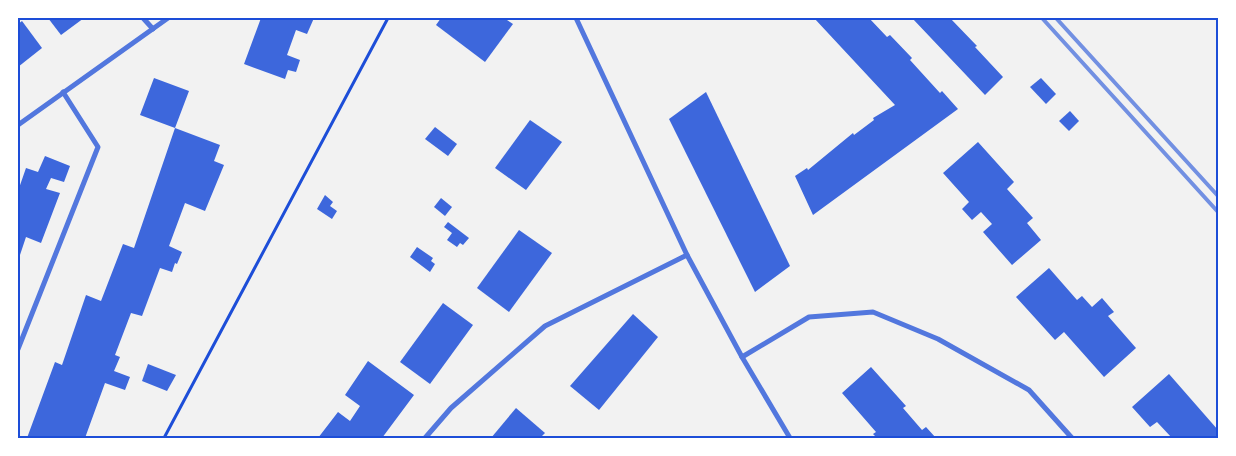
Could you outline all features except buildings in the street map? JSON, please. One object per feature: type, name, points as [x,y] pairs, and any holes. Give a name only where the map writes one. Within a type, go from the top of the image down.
[{"type":"street","points":[[143,18],[153,29]]},
{"type":"street","points":[[18,125],[168,18]]},
{"type":"street","points":[[576,18],[687,255],[742,357],[790,438]]},
{"type":"street","points":[[18,349],[98,147],[63,92]]},
{"type":"street","points":[[425,438],[451,408],[545,326],[687,255]]},
{"type":"street","points":[[742,357],[809,316],[873,312],[938,339],[1029,390],[1072,438]]},
{"type":"path","points":[[164,438],[388,18]]},
{"type":"railway","points":[[1042,18],[1218,212]]},
{"type":"railway","points":[[1056,18],[1218,196]]}]
